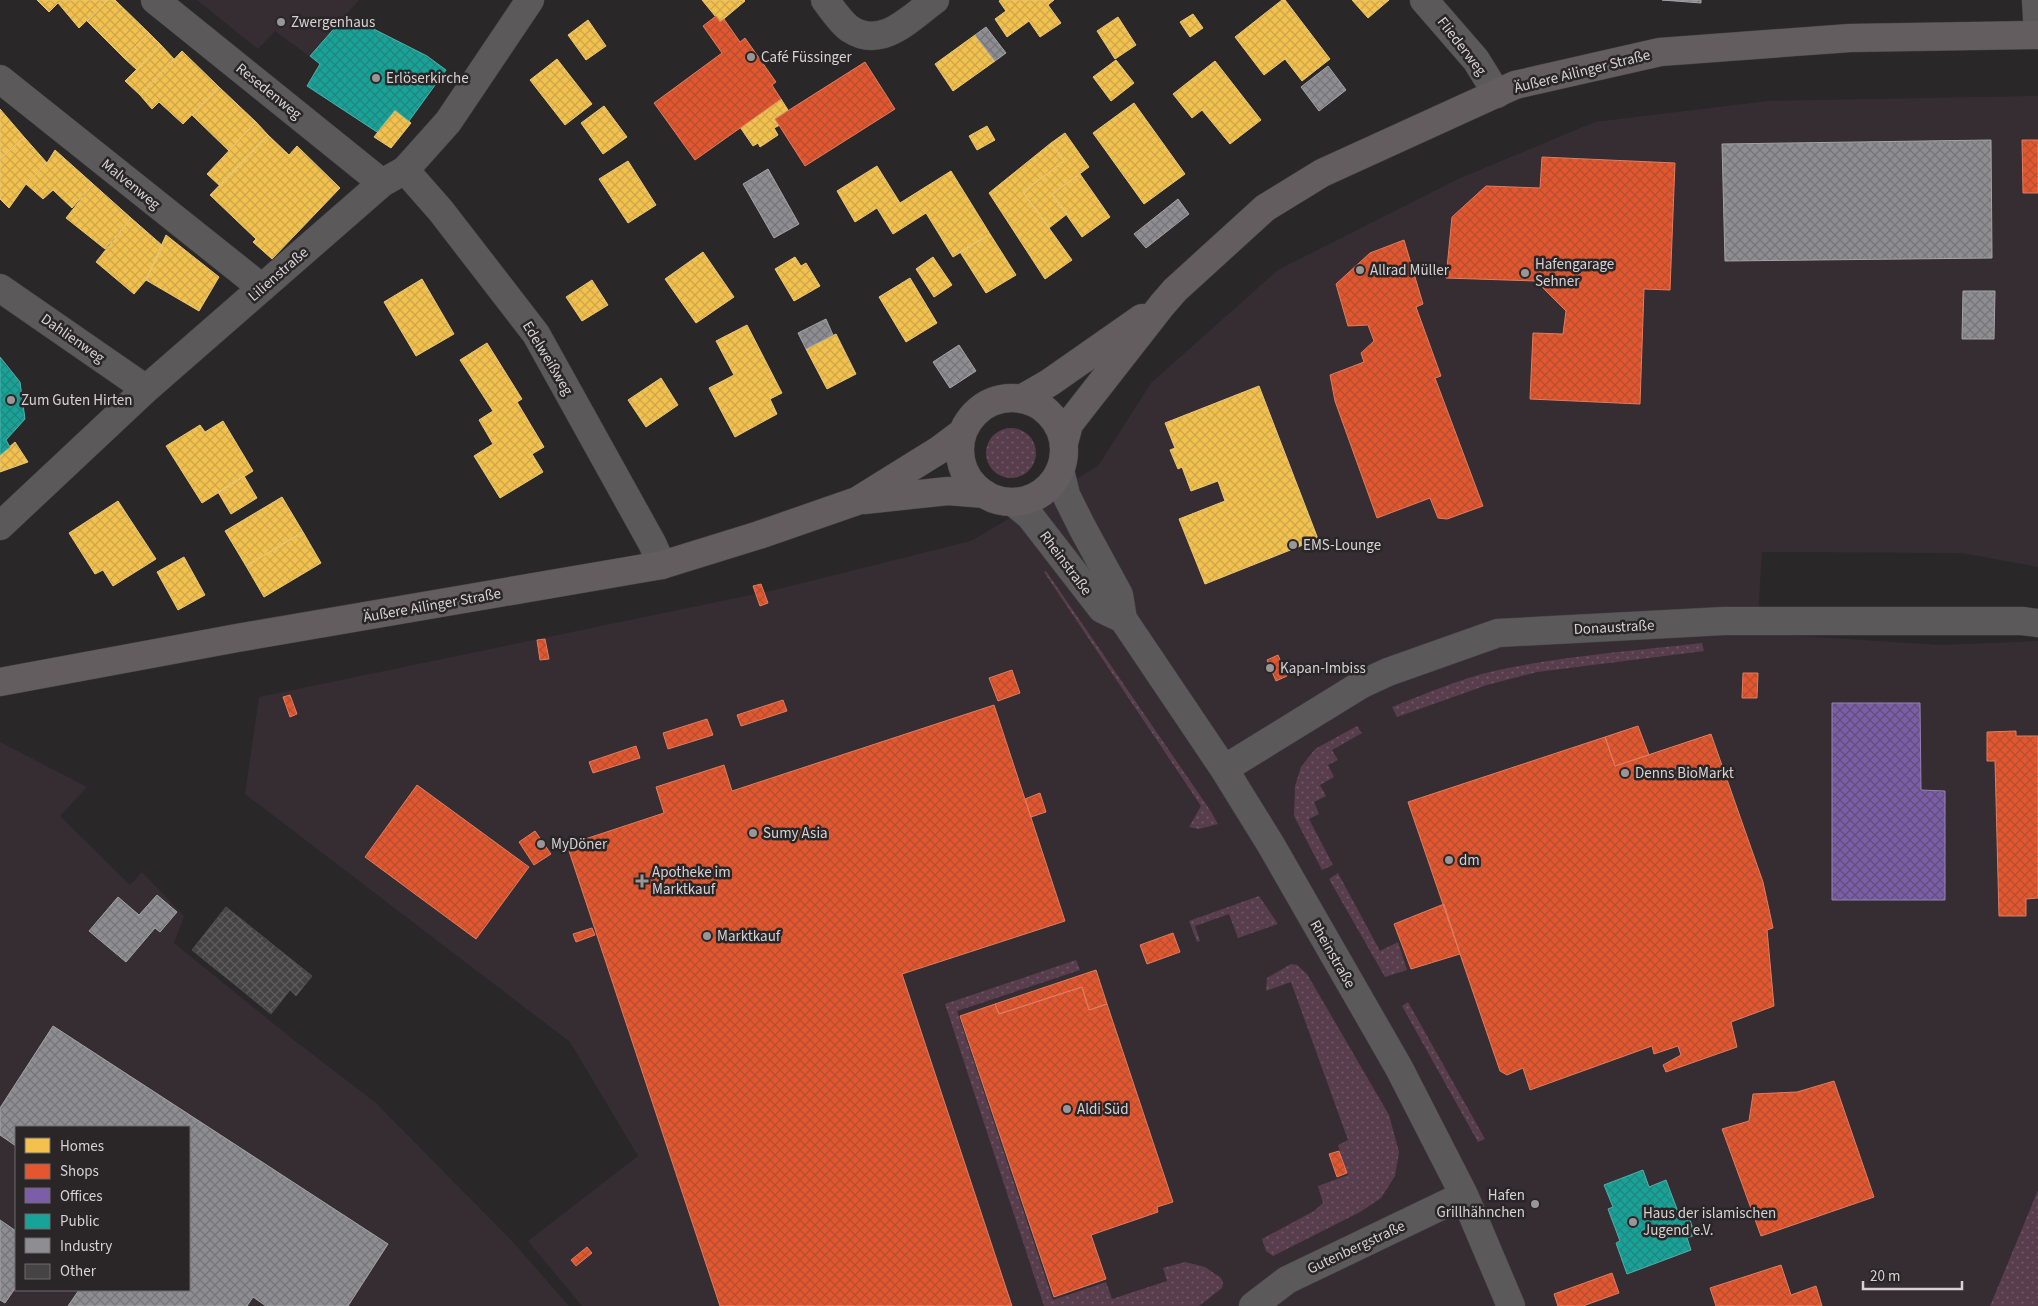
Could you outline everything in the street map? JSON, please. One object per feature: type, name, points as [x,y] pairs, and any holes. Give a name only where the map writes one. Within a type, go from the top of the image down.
[{"type":"main road","name":"Äußere Ailinger Straße","points":[[1162,305],[1175,290],[1265,208],[1330,169],[1515,85],[1660,52],[1850,38],[2038,35]]},
{"type":"main road","points":[[1021,399],[1049,384],[1162,305]]},
{"type":"main road","points":[[1064,443],[1058,425],[1050,414],[1040,406],[1021,399],[1010,398],[995,401],[980,409],[969,420],[963,432],[960,452],[964,468],[972,483],[985,494],[999,500],[1013,502],[1027,500],[1040,494],[1050,485],[1060,470],[1069,424],[1162,305]]},
{"type":"main road","name":"Äußere Ailinger Straße","points":[[0,682],[237,638],[662,565],[759,535],[857,501],[939,450],[963,432]]},
{"type":"main road","name":"Äußere Ailinger Straße","points":[[857,501],[948,491],[985,494]]},
{"type":"street","name":"Resedenweg","points":[[155,0],[393,176]]},
{"type":"street","name":"Lilienstraße","points":[[0,526],[146,389],[393,176],[448,122],[530,0]]},
{"type":"street","points":[[825,0],[850,29],[870,37],[890,33],[935,0]]},
{"type":"street","name":"Fliederweg","points":[[1424,0],[1476,60],[1497,94]]},
{"type":"street","points":[[2036,0],[2038,35]]},
{"type":"street","name":"Malvenweg","points":[[0,79],[262,288]]},
{"type":"street","name":"Edelweißweg","points":[[393,176],[441,211],[536,334],[652,543],[662,565]]},
{"type":"street","name":"Dahlienweg","points":[[0,288],[146,389]]},
{"type":"street","name":"Rheinstraße","points":[[1060,470],[1070,503],[1119,595],[1123,619],[1224,769],[1399,1068],[1464,1196],[1511,1306]]},
{"type":"street","name":"Rheinstraße","points":[[1013,502],[1030,516],[1102,609],[1123,619]]},
{"type":"street","name":"Donaustraße","points":[[1224,769],[1362,684],[1388,672],[1498,633],[1724,621],[2038,623]]},
{"type":"street","name":"Gutenbergstraße","points":[[1252,1306],[1287,1280],[1464,1196]]},
{"type":"shaded area","name":"Zwergenhaus","points":[[197,0],[359,0],[309,56],[275,31],[258,49]]},
{"type":"shaded area","points":[[2038,96],[2038,567],[1962,553],[1762,552],[1757,633],[1940,645],[2038,641],[2038,1190],[1990,1306],[582,1306],[528,1241],[638,1156],[570,1042],[245,794],[259,697],[770,591],[971,541],[1098,466],[1151,383],[1278,270],[1458,179],[1595,122],[1768,101]]},
{"type":"shaded area","points":[[1011,428],[1025,432],[1032,439],[1036,453],[1032,467],[1025,474],[1011,478],[997,474],[990,467],[986,453],[990,439],[997,432]]},
{"type":"shaded area","points":[[1046,571],[1218,824],[1199,829],[1189,827],[1201,806],[1044,572]]},
{"type":"shaded area","points":[[1702,643],[1704,651],[1537,672],[1487,685],[1397,717],[1392,707],[1455,682],[1494,671],[1572,658]]},
{"type":"shaded area","points":[[1357,726],[1362,733],[1332,750],[1338,760],[1328,765],[1334,777],[1320,785],[1326,796],[1314,802],[1319,814],[1309,819],[1333,865],[1322,870],[1294,816],[1295,786],[1301,767],[1315,749]]},
{"type":"shaded area","points":[[0,742],[87,787],[60,816],[130,885],[142,872],[184,916],[174,943],[290,1037],[376,1103],[512,1241],[569,1306],[0,1306]]},
{"type":"shaded area","points":[[1338,873],[1380,951],[1398,942],[1407,970],[1385,977],[1329,879]]},
{"type":"shaded area","points":[[1259,896],[1278,924],[1238,938],[1229,914],[1195,926],[1200,941],[1197,942],[1189,921]]},
{"type":"shaded area","points":[[1076,960],[1080,970],[957,1011],[1053,1300],[1106,1282],[1112,1299],[1167,1281],[1163,1268],[1185,1262],[1205,1267],[1221,1278],[1223,1283],[1222,1288],[1199,1306],[1044,1306],[945,1004]]},
{"type":"shaded area","points":[[1291,964],[1297,965],[1307,974],[1389,1115],[1399,1152],[1395,1176],[1381,1198],[1360,1212],[1273,1256],[1266,1251],[1262,1239],[1314,1211],[1323,1203],[1318,1186],[1348,1175],[1338,1145],[1348,1140],[1291,982],[1266,991],[1267,978]]},
{"type":"shaded area","points":[[1408,1002],[1485,1139],[1478,1142],[1402,1006]]},
{"type":"shaded area","points":[[2038,1190],[2038,1306],[1990,1306]]},
{"type":"building: Homes","points":[[37,0],[108,0],[79,28],[58,3],[49,12]]},
{"type":"building: Homes","points":[[108,0],[115,0],[149,33],[124,58],[87,21]]},
{"type":"building: Homes","points":[[702,0],[744,0],[745,1],[720,22]]},
{"type":"building: Homes","points":[[1054,0],[1048,5],[1061,23],[1040,37],[1029,21],[1007,37],[995,19],[1006,11],[999,1]]},
{"type":"building: Homes","points":[[1282,0],[1285,0],[1330,59],[1302,81],[1285,59],[1264,75],[1235,37]]},
{"type":"building: Homes","points":[[1352,0],[1389,0],[1368,18]]},
{"type":"building: Homes","points":[[1193,14],[1203,28],[1190,37],[1180,22]]},
{"type":"building: Homes","points":[[1118,17],[1136,45],[1115,59],[1097,31]]},
{"type":"building: Homes","points":[[588,20],[606,46],[586,60],[568,35]]},
{"type":"building: Homes","points":[[149,33],[161,45],[137,70],[124,58]]},
{"type":"building: Homes","points":[[975,35],[995,61],[953,91],[935,64]]},
{"type":"building: Homes","points":[[161,45],[174,59],[140,95],[125,81]]},
{"type":"building: Homes","points":[[182,51],[219,87],[183,124],[159,102],[152,109],[140,95]]},
{"type":"building: Homes","points":[[557,59],[592,104],[565,125],[530,80]]},
{"type":"building: Homes","points":[[1116,60],[1134,83],[1111,101],[1093,77]]},
{"type":"building: Homes","points":[[1215,61],[1261,120],[1230,144],[1202,110],[1192,118],[1173,94]]},
{"type":"building: Homes","points":[[219,87],[256,122],[229,151],[192,115]]},
{"type":"building: Homes","points":[[781,99],[788,110],[775,119],[780,125],[774,128],[778,135],[760,147],[758,143],[753,146],[740,127]]},
{"type":"building: Homes","points":[[1134,103],[1185,174],[1144,204],[1093,133]]},
{"type":"building: Homes","points":[[604,106],[627,137],[603,154],[581,123]]},
{"type":"building: Homes","points":[[0,109],[24,137],[0,159]]},
{"type":"building: Homes","points":[[395,110],[411,123],[391,148],[374,137]]},
{"type":"building: Homes","points":[[256,122],[268,135],[220,186],[207,174]]},
{"type":"building: Homes","points":[[987,126],[995,140],[977,150],[969,136]]},
{"type":"building: Homes","points":[[1065,133],[1089,167],[1052,194],[1067,214],[1049,228],[1023,192],[1064,161],[1051,143]]},
{"type":"building: Homes","points":[[268,135],[289,155],[297,146],[340,188],[272,259],[253,242],[256,239],[210,195]]},
{"type":"building: Homes","points":[[24,137],[47,163],[26,184],[9,208],[0,199],[0,159]]},
{"type":"building: Homes","points":[[1051,143],[1064,161],[1023,192],[1072,260],[1045,279],[989,193]]},
{"type":"building: Homes","points":[[55,150],[93,184],[72,208],[53,190],[43,199],[26,184],[47,163]]},
{"type":"building: Homes","points":[[628,161],[656,205],[628,223],[599,179]]},
{"type":"building: Homes","points":[[877,166],[900,203],[951,171],[990,234],[953,257],[926,213],[893,234],[877,208],[855,222],[837,191]]},
{"type":"building: Homes","points":[[1080,174],[1110,217],[1082,237],[1052,194]]},
{"type":"building: Homes","points":[[93,184],[131,218],[105,249],[66,218]]},
{"type":"building: Homes","points":[[131,218],[163,246],[146,280],[134,294],[96,262]]},
{"type":"building: Homes","points":[[990,234],[1016,275],[986,293],[960,252]]},
{"type":"building: Homes","points":[[166,235],[219,277],[199,311],[146,280]]},
{"type":"building: Homes","points":[[703,252],[734,297],[696,323],[665,279]]},
{"type":"building: Homes","points":[[795,257],[801,266],[806,263],[820,286],[794,301],[775,269]]},
{"type":"building: Homes","points":[[933,257],[952,285],[934,297],[916,269]]},
{"type":"building: Homes","points":[[910,278],[937,323],[906,342],[879,297]]},
{"type":"building: Homes","points":[[422,279],[454,334],[416,356],[384,302]]},
{"type":"building: Homes","points":[[592,280],[608,305],[582,321],[566,297]]},
{"type":"building: Homes","points":[[747,325],[782,393],[770,399],[777,414],[735,437],[709,388],[734,375],[716,341]]},
{"type":"building: Homes","points":[[836,334],[856,374],[827,389],[806,349]]},
{"type":"building: Homes","points":[[487,343],[522,399],[517,402],[544,447],[532,454],[543,472],[500,498],[474,456],[493,444],[479,420],[493,411],[460,360]]},
{"type":"building: Homes","points":[[661,378],[678,405],[646,427],[628,400]]},
{"type":"building: Homes","points":[[1259,386],[1318,539],[1205,584],[1179,519],[1225,501],[1218,481],[1191,491],[1182,467],[1178,469],[1170,450],[1175,448],[1165,423]]},
{"type":"building: Homes","points":[[223,421],[253,471],[202,503],[166,446],[200,425],[205,432]]},
{"type":"building: Homes","points":[[15,442],[28,462],[0,472],[0,455]]},
{"type":"building: Homes","points":[[244,476],[257,498],[231,514],[218,492]]},
{"type":"building: Homes","points":[[282,497],[303,532],[246,566],[225,531]]},
{"type":"building: Homes","points":[[118,501],[156,559],[113,586],[103,570],[95,574],[69,533]]},
{"type":"building: Homes","points":[[303,532],[321,563],[264,597],[246,566]]},
{"type":"building: Homes","points":[[184,557],[205,595],[178,610],[157,572]]},
{"type":"building: Shops","points":[[716,16],[720,22],[724,19],[740,42],[745,38],[776,82],[772,85],[781,99],[695,160],[654,103],[722,53],[703,26]]},
{"type":"building: Shops","points":[[865,62],[895,109],[805,166],[775,119]]},
{"type":"building: Shops","points":[[2022,140],[2038,140],[2038,193],[2023,193]]},
{"type":"building: Shops","points":[[1542,157],[1675,163],[1670,290],[1644,289],[1640,404],[1530,399],[1533,333],[1563,334],[1566,311],[1536,281],[1446,278],[1452,217],[1486,186],[1540,188]]},
{"type":"building: Shops","points":[[1404,240],[1423,304],[1416,307],[1441,376],[1435,378],[1483,506],[1447,519],[1438,518],[1430,498],[1377,518],[1335,401],[1330,375],[1364,362],[1361,353],[1374,341],[1368,325],[1348,326],[1336,284],[1370,253]]},
{"type":"building: Shops","points":[[761,584],[768,603],[760,606],[753,586]]},
{"type":"building: Shops","points":[[545,639],[549,659],[540,660],[537,640]]},
{"type":"building: Shops","points":[[1278,655],[1287,676],[1276,681],[1267,660]]},
{"type":"building: Shops","points":[[1012,670],[1020,693],[998,701],[989,678]]},
{"type":"building: Shops","points":[[1743,673],[1758,673],[1757,698],[1742,698]]},
{"type":"building: Shops","points":[[290,695],[297,714],[290,717],[283,697]]},
{"type":"building: Shops","points":[[783,700],[787,711],[741,726],[737,715]]},
{"type":"building: Shops","points":[[994,705],[1065,921],[902,974],[1012,1306],[720,1306],[567,845],[664,813],[656,787],[724,765],[732,791]]},
{"type":"building: Shops","points":[[707,719],[713,735],[668,749],[663,733]]},
{"type":"building: Shops","points":[[1638,726],[1649,755],[1615,766],[1605,737]]},
{"type":"building: Shops","points":[[2016,731],[2016,736],[2038,736],[2038,898],[2026,899],[2026,916],[1999,916],[1995,761],[1987,761],[1987,732]]},
{"type":"building: Shops","points":[[1711,734],[1763,882],[1773,928],[1767,930],[1774,1006],[1731,1022],[1737,1047],[1666,1072],[1663,1065],[1681,1055],[1678,1046],[1654,1054],[1652,1046],[1530,1090],[1523,1068],[1507,1075],[1500,1071],[1408,802],[1605,737],[1615,766]]},
{"type":"building: Shops","points":[[636,746],[640,758],[593,773],[589,762]]},
{"type":"building: Shops","points":[[417,785],[529,867],[476,939],[365,857]]},
{"type":"building: Shops","points":[[1040,793],[1046,812],[1031,817],[1025,799]]},
{"type":"building: Shops","points":[[535,831],[551,854],[534,865],[519,842]]},
{"type":"building: Shops","points":[[1444,904],[1460,954],[1411,969],[1394,924]]},
{"type":"building: Shops","points":[[592,928],[595,935],[576,942],[573,934]]},
{"type":"building: Shops","points":[[1173,933],[1180,952],[1147,964],[1140,945]]},
{"type":"building: Shops","points":[[1096,970],[1107,1004],[1089,1010],[1082,987],[999,1014],[995,1004]]},
{"type":"building: Shops","name":"Aldi Süd","points":[[1082,987],[1089,1010],[1107,1004],[1173,1202],[1157,1207],[1158,1212],[1091,1235],[1106,1279],[1054,1297],[960,1016],[995,1004],[999,1014]]},
{"type":"building: Shops","points":[[1834,1081],[1874,1197],[1761,1236],[1722,1129],[1749,1121],[1753,1094],[1797,1092]]},
{"type":"building: Shops","points":[[1339,1151],[1347,1173],[1337,1177],[1329,1154]]},
{"type":"building: Shops","points":[[587,1247],[592,1253],[576,1266],[571,1260]]},
{"type":"building: Shops","points":[[1781,1265],[1791,1295],[1816,1286],[1822,1306],[1716,1306],[1710,1288]]},
{"type":"building: Shops","points":[[1612,1273],[1619,1293],[1583,1306],[1558,1306],[1554,1294]]},
{"type":"building: Offices","points":[[1832,703],[1920,703],[1921,790],[1945,791],[1945,900],[1832,900]]},
{"type":"building: Public","name":"Erlöserkirche","points":[[346,15],[427,56],[446,70],[409,121],[395,110],[377,132],[307,86],[320,64],[310,56]]},
{"type":"building: Public","name":"Zum Guten Hirten","points":[[0,357],[20,382],[25,419],[6,440],[10,447],[0,455]]},
{"type":"building: Public","points":[[1643,1170],[1649,1187],[1666,1180],[1680,1217],[1688,1214],[1695,1235],[1687,1238],[1691,1250],[1627,1274],[1616,1243],[1620,1241],[1608,1209],[1613,1207],[1604,1185]]},
{"type":"building: Industry","points":[[1662,0],[1701,0],[1701,3]]},
{"type":"building: Industry","points":[[986,27],[1006,53],[995,61],[975,35]]},
{"type":"building: Industry","points":[[1328,66],[1346,90],[1319,111],[1301,87]]},
{"type":"building: Industry","points":[[1991,140],[1992,258],[1725,261],[1722,144]]},
{"type":"building: Industry","points":[[768,169],[799,224],[774,238],[743,184]]},
{"type":"building: Industry","points":[[1178,199],[1189,214],[1146,248],[1134,234]]},
{"type":"building: Industry","points":[[1963,291],[1995,291],[1994,339],[1962,339]]},
{"type":"building: Industry","points":[[826,319],[833,335],[806,349],[798,333]]},
{"type":"building: Industry","points":[[959,345],[976,371],[950,388],[933,362]]},
{"type":"building: Industry","points":[[157,895],[177,912],[160,932],[155,928],[126,962],[89,931],[118,897],[139,915]]},
{"type":"building: Industry","points":[[53,1026],[388,1244],[348,1306],[266,1306],[253,1297],[247,1306],[68,1306],[78,1291],[190,1291],[190,1126],[15,1126],[15,1145],[0,1135],[0,1108]]},
{"type":"building: Industry","points":[[0,1220],[15,1230],[15,1288],[5,1303],[0,1300]]},
{"type":"building: Other","points":[[226,907],[312,976],[296,996],[290,990],[271,1014],[192,950]]},
{"type":"place","name":"Zwergenhaus","points":[[281,22]]},
{"type":"place","name":"Café Füssinger","points":[[751,57]]},
{"type":"place","name":"Erlöserkirche","points":[[376,78]]},
{"type":"place","name":"Allrad Müller","points":[[1360,270]]},
{"type":"place","name":"Hafengarage Sehner","points":[[1525,273]]},
{"type":"place","name":"Zum Guten Hirten","points":[[11,400]]},
{"type":"place","name":"EMS-Lounge","points":[[1293,545]]},
{"type":"place","name":"Kapan-Imbiss","points":[[1270,668]]},
{"type":"place","name":"Denns BioMarkt","points":[[1625,773]]},
{"type":"place","name":"Sumy Asia","points":[[753,833]]},
{"type":"place","name":"MyDöner","points":[[541,844]]},
{"type":"place","name":"dm","points":[[1449,860]]},
{"type":"place","name":"Apotheke im Marktkauf","points":[[642,881]]},
{"type":"place","name":"Marktkauf","points":[[707,936]]},
{"type":"place","name":"Aldi Süd","points":[[1067,1109]]},
{"type":"place","name":"Hafen Grillhähnchen","points":[[1535,1204]]},
{"type":"place","name":"Haus der islamischen Jugend e.V.","points":[[1633,1222]]}]
